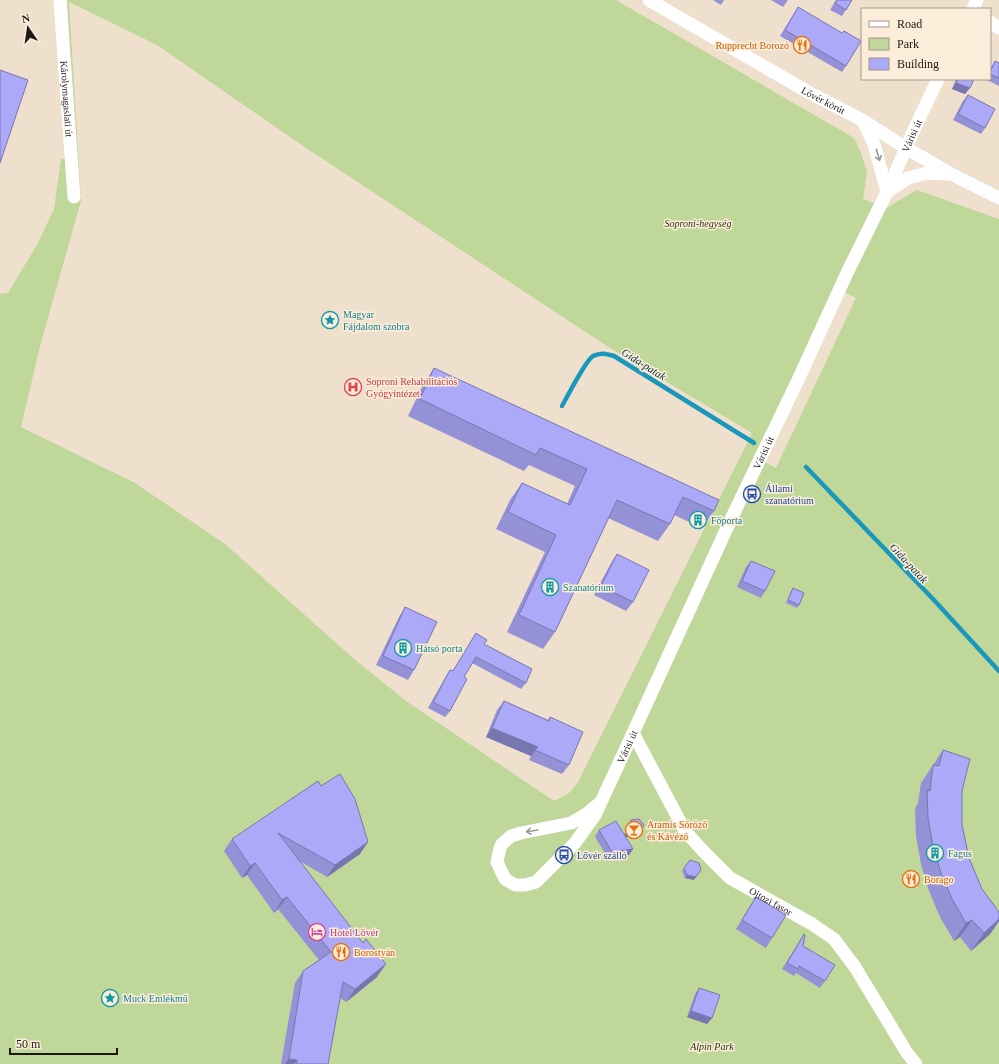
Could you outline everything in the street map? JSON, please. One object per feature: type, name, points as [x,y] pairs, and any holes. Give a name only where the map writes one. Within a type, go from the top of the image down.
[{"type":"street","name":"Károlymagaslati út","points":[[60,0],[74,197]]},
{"type":"street","name":"Lővér körút","points":[[649,0],[808,92],[862,120],[951,174],[999,198]]},
{"type":"street","name":"Várisi út","points":[[601,802],[585,815],[571,823],[511,836],[502,844],[497,862],[505,879],[515,885],[525,885],[536,882],[579,837],[595,815],[633,733],[729,524],[847,273],[887,192],[938,80]]},
{"type":"street","points":[[862,120],[874,144],[887,192],[908,178],[927,173],[951,174]]},
{"type":"street","name":"Ojtozi fasor","points":[[633,733],[685,831],[730,878],[812,924],[834,939],[855,967],[907,1053],[916,1064]]},
{"type":"green space","name":"Soproni-hegység","points":[[67,0],[616,0],[854,138],[867,172],[863,199],[886,208],[917,190],[999,219],[999,1064],[0,1064],[0,294],[8,293],[38,243],[54,209],[61,159],[75,158]],"holes":[[[69,2],[157,45],[306,148],[610,348],[752,433],[578,782],[569,793],[554,801],[406,701],[353,658],[225,544],[135,483],[21,427],[40,346],[81,201]],[[843,291],[856,298],[776,468],[763,461]]]},
{"type":"building","points":[[837,0],[852,0],[846,10],[835,3]]},
{"type":"building","points":[[798,7],[842,33],[844,31],[861,41],[846,66],[785,30]]},
{"type":"building","points":[[995,61],[999,63],[999,78],[991,74],[991,70]]},
{"type":"building","points":[[0,70],[28,80],[0,163]]},
{"type":"building","points":[[958,80],[974,80],[970,88],[956,83]]},
{"type":"building","points":[[968,95],[995,109],[985,128],[958,114]]},
{"type":"building","points":[[434,368],[719,500],[714,511],[683,497],[670,524],[617,500],[555,632],[519,615],[556,535],[508,512],[522,483],[570,505],[587,469],[540,448],[536,455],[420,399]]},
{"type":"building","points":[[617,554],[649,570],[633,602],[601,586]]},
{"type":"building","points":[[751,561],[775,571],[765,591],[742,581]]},
{"type":"building","points":[[793,588],[804,593],[799,605],[788,600]]},
{"type":"building","name":"Hátsó porta","points":[[405,607],[437,622],[414,670],[383,656]]},
{"type":"building","points":[[476,633],[487,640],[484,644],[532,669],[526,683],[476,657],[464,677],[467,679],[450,711],[433,702],[450,670],[453,671]]},
{"type":"building","points":[[504,701],[549,721],[550,717],[583,732],[569,765],[535,750],[538,747],[492,728]]},
{"type":"building","points":[[943,750],[970,759],[962,791],[962,825],[969,858],[982,889],[999,912],[999,919],[984,933],[972,920],[966,923],[952,899],[941,873],[933,846],[928,818],[927,790],[930,791],[933,765],[939,766]]},
{"type":"building","name":"Hotel Lövér","points":[[340,774],[355,799],[368,842],[335,865],[278,833],[363,943],[366,939],[386,964],[355,989],[343,982],[328,1064],[297,1064],[297,1060],[289,1059],[303,971],[331,952],[287,897],[282,900],[255,863],[250,866],[232,839],[318,781],[321,786]]},
{"type":"building","points":[[639,819],[644,825],[640,832],[625,835],[631,820]]},
{"type":"building","points":[[616,821],[633,849],[612,852],[599,830]]},
{"type":"building","points":[[690,860],[699,863],[701,870],[696,877],[687,875],[684,868]]},
{"type":"building","points":[[756,897],[786,915],[772,938],[742,920]]},
{"type":"building","points":[[804,934],[803,946],[835,965],[825,981],[799,966],[798,969],[787,963]]},
{"type":"building","points":[[699,988],[720,995],[712,1018],[691,1011]]},
{"type":"waterway","name":"Gida-patak","points":[[562,406],[581,371],[590,359],[596,355],[606,354],[614,356],[754,443]]},
{"type":"waterway","name":"Gida-patak","points":[[806,467],[933,599],[999,671]]},
{"type":"place","name":"Rupprecht Borozó","points":[[802,45]]},
{"type":"place","name":"Magyar Fájdalom szobra","points":[[330,320]]},
{"type":"place","name":"Soproni Rehabilitációs Gyógyintézet","points":[[353,387]]},
{"type":"place","name":"Állami szanatórium","points":[[752,494]]},
{"type":"place","name":"Főporta","points":[[698,520]]},
{"type":"place","name":"Szanatórium","points":[[550,587]]},
{"type":"place","name":"Hátsó porta","points":[[403,648]]},
{"type":"place","name":"Aramis Söröző és Kávézó","points":[[634,830]]},
{"type":"place","name":"Fagus","points":[[935,853]]},
{"type":"place","name":"Lővér szálló","points":[[564,855]]},
{"type":"place","name":"Borago","points":[[911,879]]},
{"type":"place","name":"Hotel Lövér","points":[[317,932]]},
{"type":"place","name":"Borostyán","points":[[341,952]]},
{"type":"place","name":"Muck Emlékmű","points":[[110,998]]},
{"type":"park label","name":"Alpin Park","points":[[712,1046]]}]
